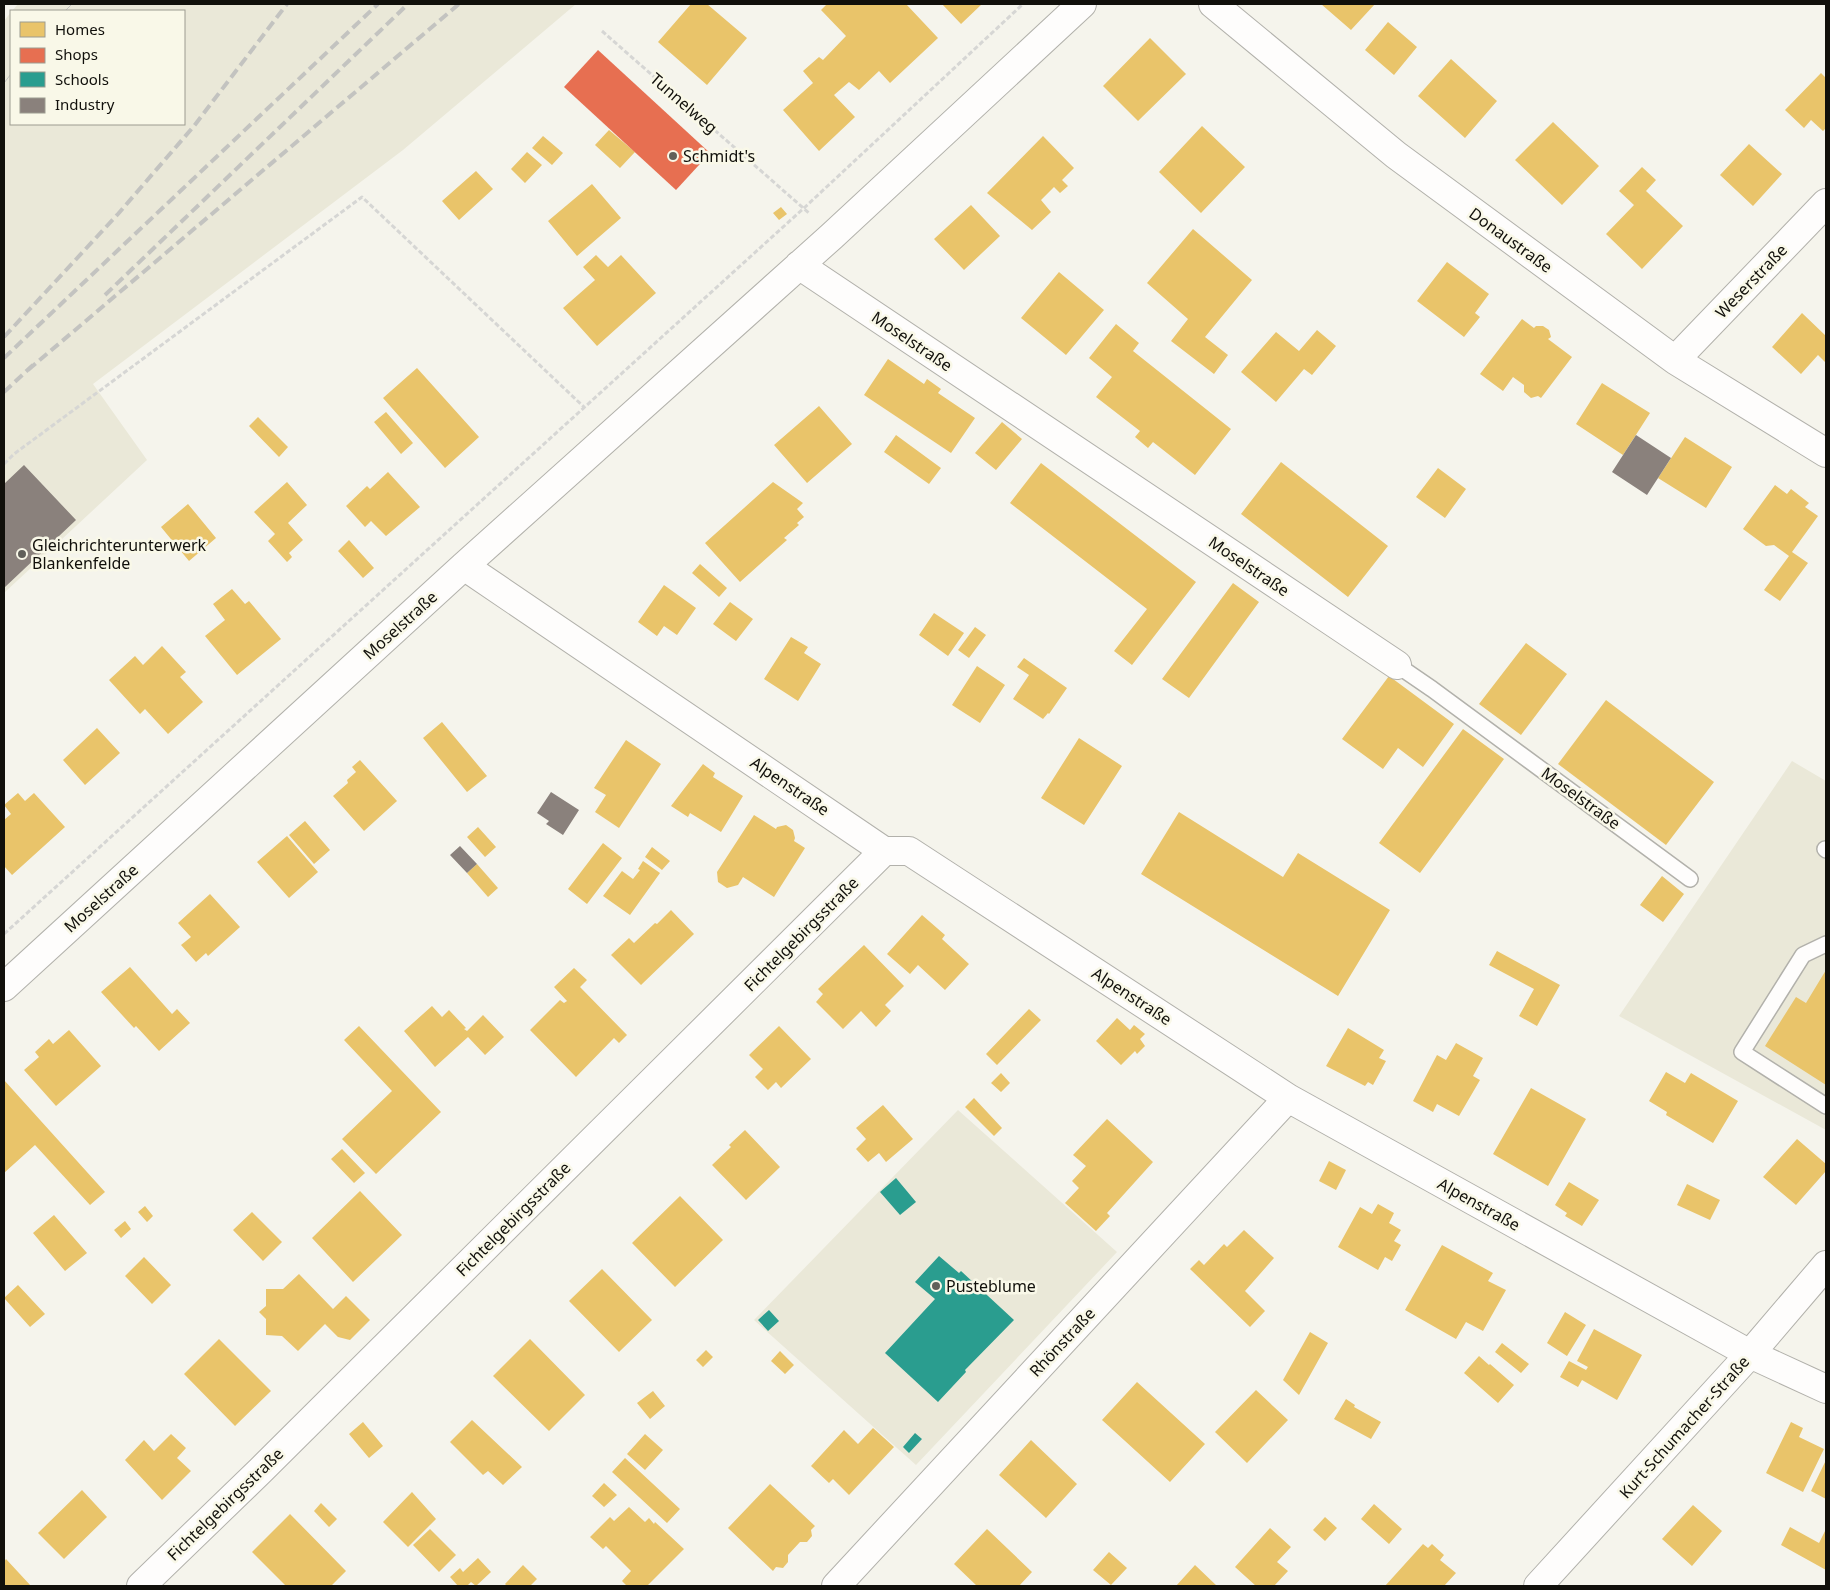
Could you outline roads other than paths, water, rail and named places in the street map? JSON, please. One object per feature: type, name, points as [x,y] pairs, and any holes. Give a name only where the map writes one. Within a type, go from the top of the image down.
[{"type":"street","name":"Moselstraße","points":[[4,988],[464,566],[832,236],[1082,4]]},
{"type":"street","name":"Donaustraße","points":[[1213,4],[1396,155],[1675,360],[1826,453]]},
{"type":"street","name":"Weserstraße","points":[[1675,360],[1826,203]]},
{"type":"street","name":"Moselstraße","points":[[799,266],[1397,665]]},
{"type":"street","name":"Alpenstraße","points":[[464,566],[884,851],[909,851],[1288,1098],[1750,1354],[1826,1389]]},
{"type":"street","name":"Fichtelgebirgsstraße","points":[[141,1586],[261,1470],[884,851]]},
{"type":"street","name":"Rhönstraße","points":[[836,1586],[1288,1098]]},
{"type":"street","name":"Kurt-Schumacher-Straße","points":[[1538,1586],[1750,1354],[1826,1265]]},
{"type":"lane","name":"Moselstraße","points":[[1397,665],[1690,879]]},
{"type":"lane","points":[[1826,944],[1803,955],[1742,1052],[1826,1106]]},
{"type":"tram line","points":[[66,10],[72,4]]},
{"type":"tram line","points":[[4,83],[10,75]]},
{"type":"railway","points":[[4,337],[118,214],[194,126],[287,4]]},
{"type":"railway","points":[[4,358],[378,4]]},
{"type":"railway","points":[[105,295],[408,4]]},
{"type":"railway","points":[[28,370],[459,4]]},
{"type":"railway","points":[[4,392],[33,365]]},
{"type":"place","name":"Schmidt's","points":[[673,156]]},
{"type":"place","name":"Gleichrichterunterwerk Blankenfelde","points":[[22,554]]},
{"type":"place","name":"Pusteblume","points":[[936,1286]]}]
